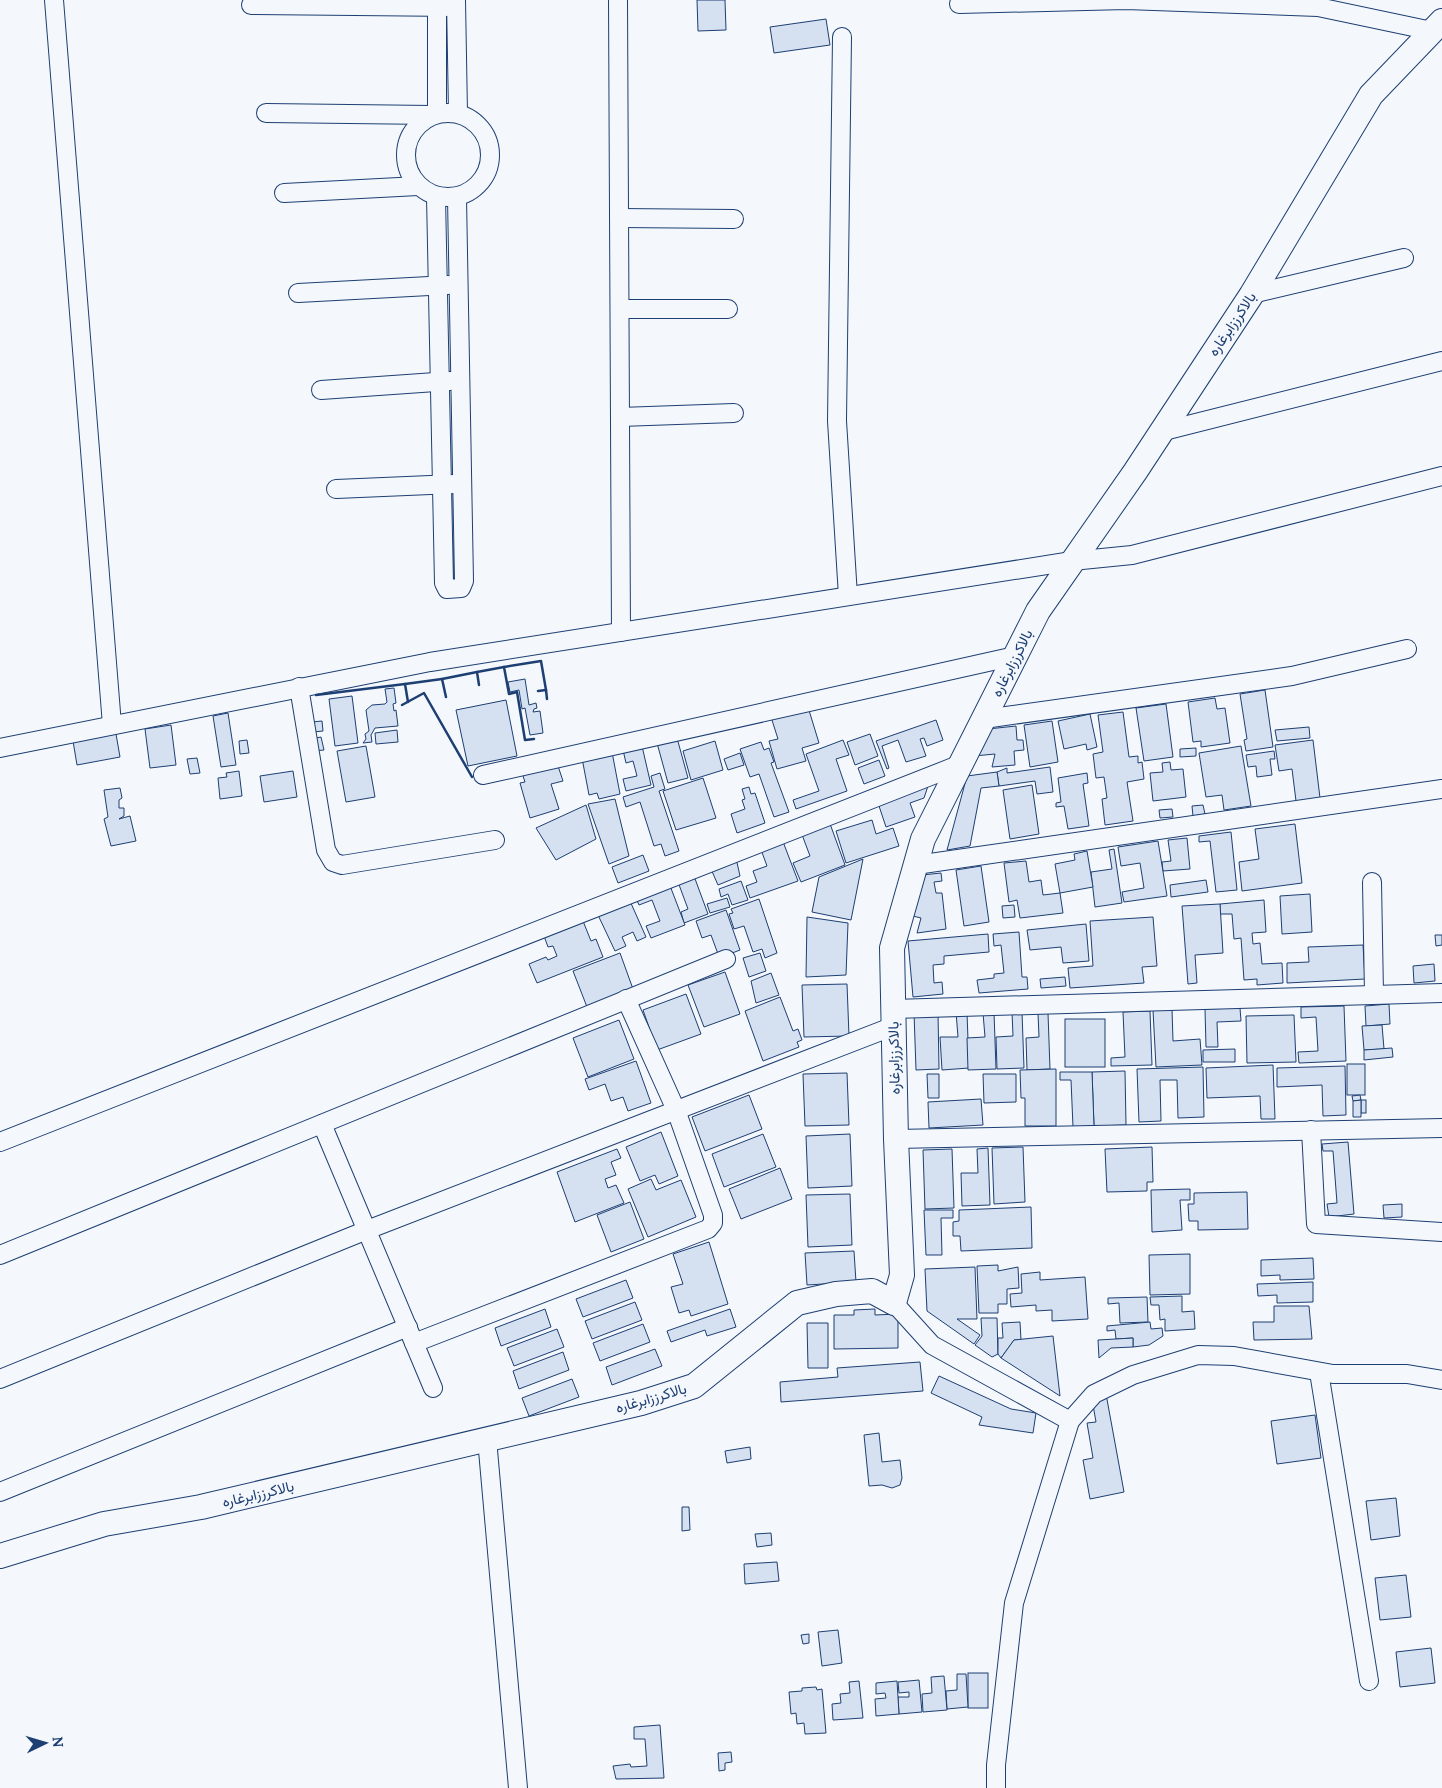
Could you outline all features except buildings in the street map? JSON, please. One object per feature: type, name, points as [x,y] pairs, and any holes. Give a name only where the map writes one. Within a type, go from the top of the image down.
[{"type":"street","points":[[54,0],[112,725]]},
{"type":"street","points":[[618,0],[621,632]]},
{"type":"street","points":[[959,4],[1126,0],[1318,6],[1437,26]]},
{"type":"street","points":[[434,114],[437,3]]},
{"type":"street","points":[[251,5],[456,3],[458,113]]},
{"type":"street","name":"بالاکرززابرغاره","points":[[0,1556],[104,1524],[201,1507],[641,1403],[694,1386],[796,1303],[836,1294],[872,1291],[894,1303],[902,1275],[896,1139],[892,948],[923,838],[1038,610],[1252,294],[1370,95],[1437,26]]},
{"type":"street","points":[[842,36],[837,421],[848,596]]},
{"type":"street","points":[[266,113],[458,113],[475,121],[487,136],[491,155],[487,174],[475,190],[457,198],[436,197],[418,186],[407,168],[406,147],[415,128],[434,114]]},
{"type":"street","points":[[284,194],[418,186]]},
{"type":"street","points":[[436,197],[444,583],[447,589],[455,590],[461,588],[464,581],[457,198]]},
{"type":"street","points":[[619,218],[734,219]]},
{"type":"street","points":[[1252,294],[1404,258]]},
{"type":"street","points":[[298,293],[459,285]]},
{"type":"street","points":[[620,310],[728,309]]},
{"type":"street","points":[[1160,432],[1442,361]]},
{"type":"street","points":[[321,390],[460,381]]},
{"type":"street","points":[[620,417],[734,413]]},
{"type":"street","points":[[0,748],[430,662],[1072,561],[1132,555],[1442,476]]},
{"type":"street","points":[[336,489],[462,484]]},
{"type":"street","points":[[443,534],[463,533]]},
{"type":"street","points":[[984,718],[1292,676],[1407,649]]},
{"type":"street","points":[[483,775],[1015,656]]},
{"type":"street","points":[[299,687],[326,850],[333,862],[342,865],[495,840]]},
{"type":"street","points":[[0,1142],[961,764]]},
{"type":"street","points":[[916,865],[1442,789]]},
{"type":"street","points":[[1372,882],[1374,994]]},
{"type":"street","points":[[0,1255],[726,958]]},
{"type":"street","points":[[0,1379],[367,1230],[676,1110],[893,1017],[1374,994],[1442,993]]},
{"type":"street","points":[[0,1492],[411,1335],[708,1229],[713,1223],[714,1215],[676,1110],[626,999]]},
{"type":"street","points":[[322,1124],[433,1388]]},
{"type":"street","points":[[896,1139],[1442,1128]]},
{"type":"street","points":[[1311,1130],[1316,1224],[1442,1232]]},
{"type":"street","points":[[894,1303],[932,1345],[1070,1421]]},
{"type":"street","points":[[996,1788],[996,1765],[1014,1604],[1070,1421],[1094,1394],[1133,1375],[1198,1355],[1234,1356],[1333,1374],[1407,1374],[1442,1380]]},
{"type":"street","points":[[1319,1372],[1369,1681]]},
{"type":"street","points":[[487,1439],[518,1788]]},
{"type":"wall","points":[[534,739],[525,740],[517,692],[509,694],[504,667],[541,661],[546,690]]},
{"type":"wall","points":[[479,685],[477,672],[504,667]]},
{"type":"wall","points":[[446,697],[442,679],[477,672]]},
{"type":"wall","points":[[408,702],[405,684],[442,679]]},
{"type":"wall","points":[[316,695],[405,684]]},
{"type":"wall","points":[[538,691],[546,690],[547,699]]},
{"type":"wall","points":[[402,705],[424,693],[472,777]]}]
